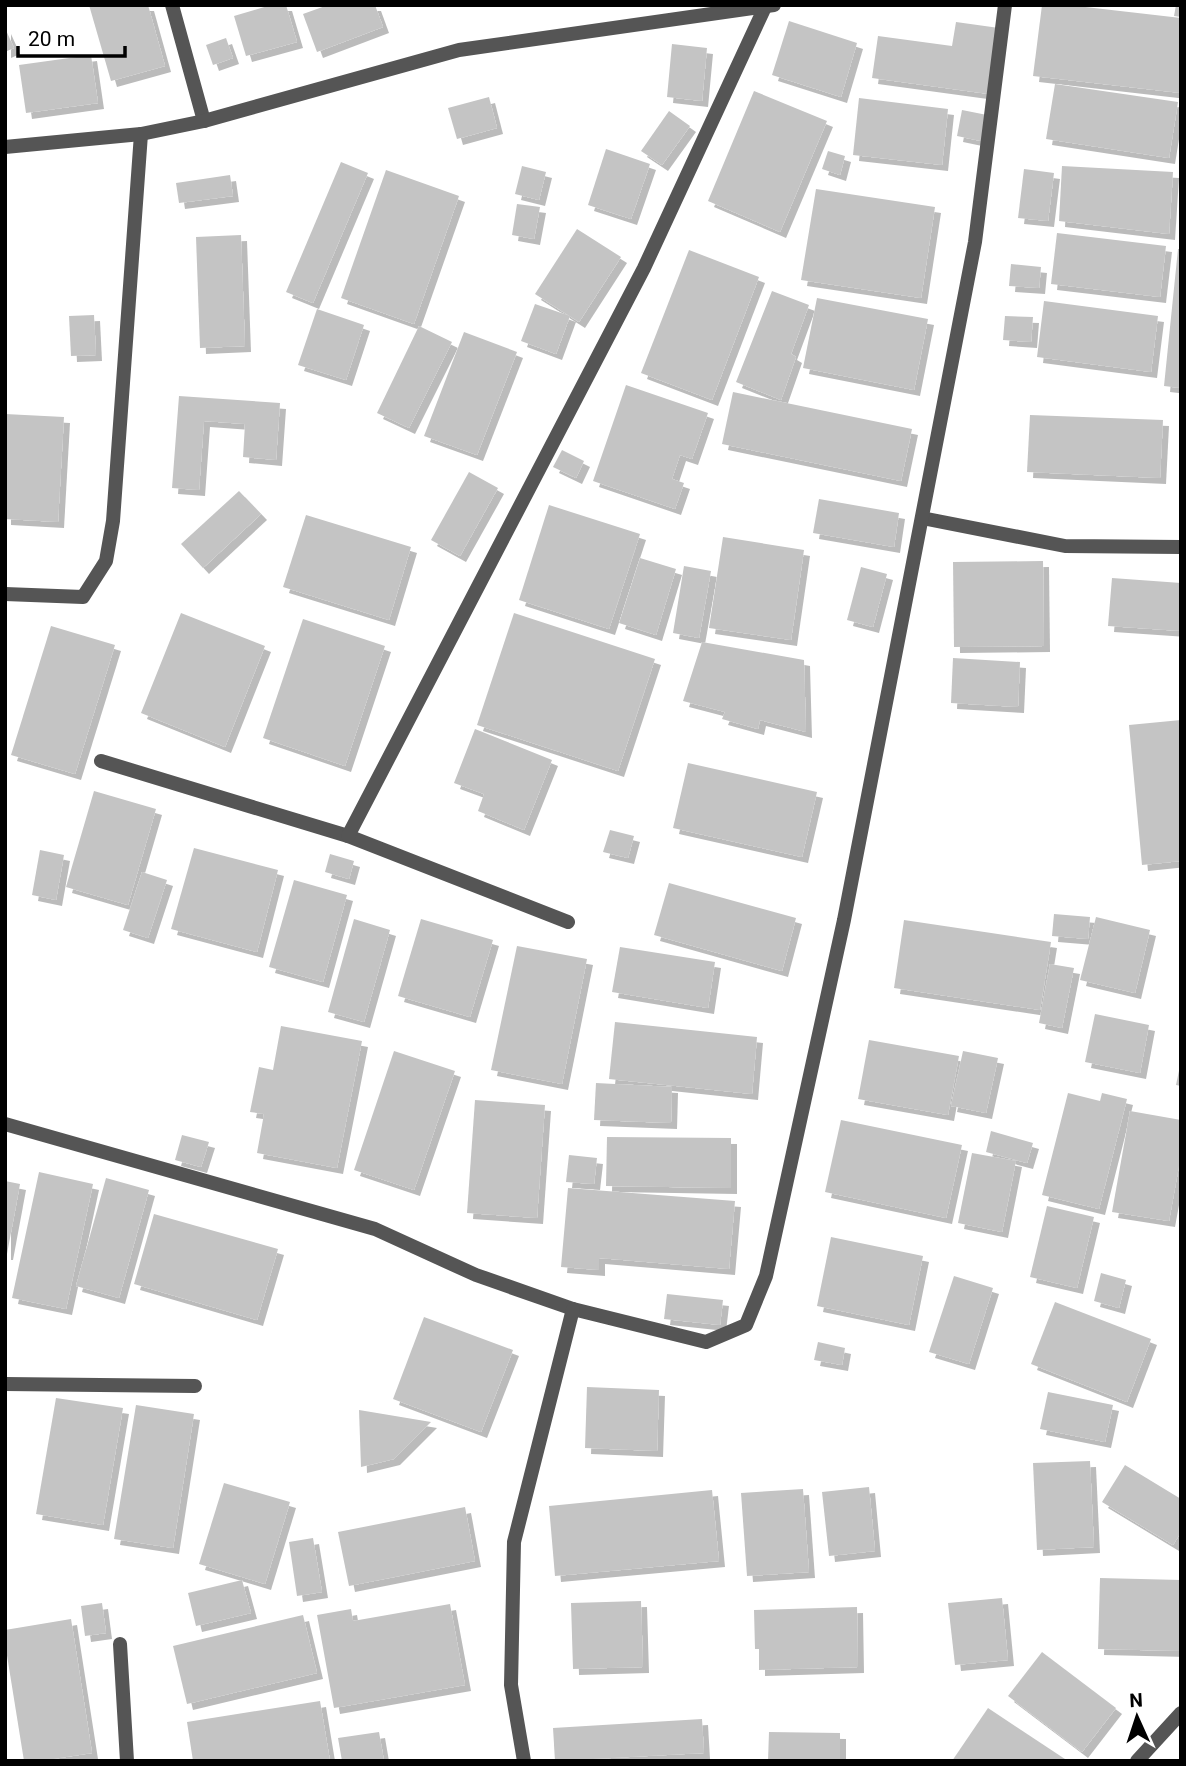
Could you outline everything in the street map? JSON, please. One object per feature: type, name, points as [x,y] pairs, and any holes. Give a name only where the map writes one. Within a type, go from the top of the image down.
[{"type":"street","points":[[173,5],[204,121]]},
{"type":"street","points":[[5,1124],[375,1229],[476,1275],[573,1309],[706,1342],[746,1325],[766,1276],[841,933],[975,242],[1005,5]]},
{"type":"street","points":[[5,147],[141,134],[204,121],[459,50],[769,6]]},
{"type":"street","points":[[348,836],[644,268],[769,6]]},
{"type":"street","points":[[5,594],[83,597],[106,561],[113,521],[141,134]]},
{"type":"street","points":[[922,518],[1065,547],[1181,547]]},
{"type":"street","points":[[101,761],[348,836],[568,922]]},
{"type":"street","points":[[524,1761],[510,1685],[514,1542],[573,1309]]},
{"type":"street","points":[[5,1384],[195,1386]]},
{"type":"street","points":[[120,1644],[127,1761]]},
{"type":"street","points":[[1137,1761],[1181,1713]]},
{"type":"building","points":[[89,5],[148,5],[165,66],[111,81]]},
{"type":"building","points":[[271,5],[286,5],[297,42],[246,56],[234,16]]},
{"type":"building","points":[[328,5],[375,5],[383,27],[317,52],[303,14]]},
{"type":"building","points":[[1042,5],[1068,5],[1181,18],[1181,93],[1033,76]]},
{"type":"building","points":[[1176,5],[1181,5],[1181,17],[1174,16]]},
{"type":"building","points":[[789,21],[857,43],[841,97],[772,75]]},
{"type":"building","points":[[956,22],[999,28],[989,94],[872,78],[878,36],[952,46]]},
{"type":"building","points":[[5,28],[14,48],[5,52]]},
{"type":"building","points":[[226,38],[233,58],[213,65],[206,45]]},
{"type":"building","points":[[672,44],[707,48],[702,101],[667,97]]},
{"type":"building","points":[[91,55],[98,103],[26,113],[19,65]]},
{"type":"building","points":[[1055,84],[1178,102],[1169,158],[1046,139]]},
{"type":"building","points":[[754,91],[827,121],[780,232],[708,201]]},
{"type":"building","points":[[489,97],[497,128],[457,139],[448,108]]},
{"type":"building","points":[[859,98],[948,109],[942,165],[853,155]]},
{"type":"building","points":[[962,110],[987,115],[981,141],[957,136]]},
{"type":"building","points":[[669,111],[690,126],[662,165],[641,151]]},
{"type":"building","points":[[606,149],[650,164],[631,219],[588,205]]},
{"type":"building","points":[[828,151],[845,156],[840,175],[822,169]]},
{"type":"building","points":[[341,162],[368,173],[313,303],[286,292]]},
{"type":"building","points":[[522,166],[546,172],[539,200],[515,194]]},
{"type":"building","points":[[1062,166],[1173,172],[1169,234],[1059,221]]},
{"type":"building","points":[[1024,169],[1054,173],[1048,221],[1018,218]]},
{"type":"building","points":[[386,170],[459,196],[414,324],[341,298]]},
{"type":"building","points":[[230,175],[233,196],[179,203],[176,183]]},
{"type":"building","points":[[816,189],[935,207],[921,298],[801,280]]},
{"type":"building","points":[[517,204],[540,207],[534,239],[512,235]]},
{"type":"building","points":[[577,229],[621,257],[579,322],[535,294]]},
{"type":"building","points":[[1057,233],[1166,246],[1160,297],[1051,284]]},
{"type":"building","points":[[241,235],[245,346],[200,348],[196,237]]},
{"type":"building","points":[[1178,249],[1181,249],[1181,388],[1164,386]]},
{"type":"building","points":[[689,250],[759,277],[712,400],[641,373]]},
{"type":"building","points":[[1011,264],[1041,267],[1039,288],[1009,286]]},
{"type":"building","points":[[772,291],[809,305],[791,354],[796,357],[781,400],[736,382]]},
{"type":"building","points":[[817,298],[928,319],[914,390],[803,368]]},
{"type":"building","points":[[1044,301],[1158,316],[1151,372],[1037,357]]},
{"type":"building","points":[[535,304],[570,316],[556,354],[521,341]]},
{"type":"building","points":[[317,309],[364,325],[346,380],[298,365]]},
{"type":"building","points":[[94,315],[96,355],[71,356],[69,316]]},
{"type":"building","points":[[1005,316],[1033,317],[1031,342],[1003,340]]},
{"type":"building","points":[[419,326],[452,342],[409,428],[377,413]]},
{"type":"building","points":[[464,332],[517,352],[477,455],[424,436]]},
{"type":"building","points":[[626,385],[708,413],[692,459],[680,455],[672,479],[684,483],[675,509],[593,481]]},
{"type":"building","points":[[733,392],[912,429],[901,481],[722,444]]},
{"type":"building","points":[[179,396],[280,403],[276,460],[243,457],[245,424],[204,421],[199,490],[172,488]]},
{"type":"building","points":[[5,414],[64,417],[58,522],[5,519]]},
{"type":"building","points":[[1030,415],[1163,420],[1160,478],[1027,472]]},
{"type":"building","points":[[562,450],[584,461],[576,478],[553,467]]},
{"type":"building","points":[[469,472],[498,488],[460,556],[431,540]]},
{"type":"building","points":[[239,491],[261,514],[203,568],[181,544]]},
{"type":"building","points":[[819,499],[899,513],[894,547],[813,533]]},
{"type":"building","points":[[549,505],[640,534],[609,629],[519,600]]},
{"type":"building","points":[[306,515],[411,547],[389,620],[283,587]]},
{"type":"building","points":[[723,537],[804,550],[791,640],[709,628]]},
{"type":"building","points":[[640,558],[676,569],[656,635],[619,623]]},
{"type":"building","points":[[1043,561],[1044,646],[954,647],[953,562]]},
{"type":"building","points":[[684,566],[711,571],[699,638],[673,633]]},
{"type":"building","points":[[861,567],[887,574],[873,627],[847,620]]},
{"type":"building","points":[[1112,578],[1181,583],[1181,631],[1108,626]]},
{"type":"building","points":[[181,613],[265,646],[225,747],[141,713]]},
{"type":"building","points":[[514,613],[655,659],[618,771],[477,725]]},
{"type":"building","points":[[303,619],[385,646],[345,766],[263,738]]},
{"type":"building","points":[[51,626],[115,645],[75,774],[11,755]]},
{"type":"building","points":[[702,642],[804,660],[806,732],[760,720],[758,729],[722,719],[725,712],[683,701]]},
{"type":"building","points":[[953,658],[1020,662],[1018,707],[951,703]]},
{"type":"building","points":[[1181,720],[1181,861],[1142,865],[1129,725]]},
{"type":"building","points":[[475,729],[552,760],[524,830],[478,811],[484,794],[454,783]]},
{"type":"building","points":[[688,763],[817,792],[802,857],[673,828]]},
{"type":"building","points":[[94,791],[156,809],[128,905],[66,887]]},
{"type":"building","points":[[610,830],[634,836],[628,858],[603,852]]},
{"type":"building","points":[[194,848],[278,870],[257,952],[171,929]]},
{"type":"building","points":[[40,850],[64,855],[56,900],[32,895]]},
{"type":"building","points":[[330,854],[354,861],[349,879],[325,872]]},
{"type":"building","points":[[142,872],[167,880],[148,938],[123,930]]},
{"type":"building","points":[[294,880],[347,895],[323,982],[269,967]]},
{"type":"building","points":[[669,883],[796,918],[782,971],[654,935]]},
{"type":"building","points":[[1054,914],[1090,917],[1088,939],[1052,936]]},
{"type":"building","points":[[1096,917],[1150,930],[1135,993],[1080,980]]},
{"type":"building","points":[[354,919],[390,930],[364,1022],[328,1012]]},
{"type":"building","points":[[421,919],[493,940],[470,1017],[398,996]]},
{"type":"building","points":[[904,920],[1051,942],[1040,1010],[894,988]]},
{"type":"building","points":[[517,946],[587,959],[562,1084],[491,1070]]},
{"type":"building","points":[[620,947],[715,962],[708,1008],[612,992]]},
{"type":"building","points":[[1050,964],[1074,968],[1062,1028],[1039,1023]]},
{"type":"building","points":[[1095,1014],[1149,1025],[1140,1073],[1085,1062]]},
{"type":"building","points":[[615,1022],[757,1037],[752,1094],[609,1079]]},
{"type":"building","points":[[281,1026],[362,1041],[337,1168],[257,1153],[264,1114],[250,1112],[259,1067],[273,1070]]},
{"type":"building","points":[[869,1040],[959,1056],[948,1115],[858,1099]]},
{"type":"building","points":[[394,1051],[455,1071],[414,1190],[354,1170]]},
{"type":"building","points":[[963,1051],[998,1058],[986,1113],[951,1106]]},
{"type":"building","points":[[1181,1066],[1181,1086],[1176,1085]]},
{"type":"building","points":[[596,1083],[672,1087],[671,1123],[594,1120]]},
{"type":"building","points":[[1068,1093],[1100,1101],[1102,1093],[1127,1099],[1099,1209],[1042,1195]]},
{"type":"building","points":[[475,1100],[545,1105],[537,1218],[467,1213]]},
{"type":"building","points":[[1130,1111],[1181,1120],[1181,1155],[1169,1221],[1112,1212]]},
{"type":"building","points":[[841,1120],[962,1145],[946,1218],[825,1192]]},
{"type":"building","points":[[991,1131],[1033,1143],[1027,1163],[986,1152]]},
{"type":"building","points":[[182,1135],[209,1142],[201,1167],[175,1160]]},
{"type":"building","points":[[607,1137],[731,1138],[731,1188],[606,1186]]},
{"type":"building","points":[[972,1153],[1016,1161],[1002,1232],[958,1223]]},
{"type":"building","points":[[569,1155],[597,1158],[594,1184],[566,1182]]},
{"type":"building","points":[[39,1172],[93,1184],[66,1309],[12,1298]]},
{"type":"building","points":[[106,1178],[149,1190],[119,1298],[76,1286]]},
{"type":"building","points":[[5,1181],[20,1184],[7,1254],[5,1254]]},
{"type":"building","points":[[568,1188],[735,1201],[729,1269],[599,1258],[599,1270],[561,1267]]},
{"type":"building","points":[[1047,1206],[1094,1217],[1077,1288],[1030,1277]]},
{"type":"building","points":[[154,1214],[278,1249],[257,1320],[134,1284]]},
{"type":"building","points":[[831,1237],[923,1256],[909,1325],[817,1306]]},
{"type":"building","points":[[1101,1273],[1126,1280],[1119,1308],[1094,1301]]},
{"type":"building","points":[[954,1276],[993,1288],[969,1364],[929,1352]]},
{"type":"building","points":[[667,1294],[723,1300],[720,1325],[664,1319]]},
{"type":"building","points":[[1055,1302],[1151,1339],[1127,1402],[1031,1364]]},
{"type":"building","points":[[424,1317],[513,1350],[481,1432],[393,1399]]},
{"type":"building","points":[[818,1342],[845,1348],[842,1365],[814,1360]]},
{"type":"building","points":[[587,1387],[659,1390],[657,1451],[585,1448]]},
{"type":"building","points":[[1048,1392],[1113,1405],[1105,1442],[1040,1429]]},
{"type":"building","points":[[56,1398],[123,1408],[103,1525],[36,1514]]},
{"type":"building","points":[[136,1405],[194,1414],[173,1548],[114,1539]]},
{"type":"building","points":[[359,1410],[431,1422],[394,1459],[361,1467]]},
{"type":"building","points":[[1090,1461],[1094,1547],[1037,1550],[1033,1463]]},
{"type":"building","points":[[1125,1465],[1181,1499],[1181,1532],[1173,1545],[1102,1502]]},
{"type":"building","points":[[224,1483],[290,1502],[265,1584],[199,1564]]},
{"type":"building","points":[[869,1487],[875,1551],[829,1556],[822,1492]]},
{"type":"building","points":[[803,1489],[809,1572],[747,1576],[741,1493]]},
{"type":"building","points":[[712,1490],[719,1561],[555,1576],[549,1506]]},
{"type":"building","points":[[465,1507],[475,1561],[349,1586],[338,1532]]},
{"type":"building","points":[[313,1538],[322,1592],[297,1596],[289,1542]]},
{"type":"building","points":[[1100,1578],[1181,1580],[1181,1651],[1098,1649]]},
{"type":"building","points":[[242,1580],[251,1613],[196,1626],[188,1593]]},
{"type":"building","points":[[1002,1598],[1008,1660],[955,1665],[948,1603]]},
{"type":"building","points":[[641,1601],[643,1667],[573,1669],[571,1603]]},
{"type":"building","points":[[102,1603],[106,1633],[85,1636],[81,1606]]},
{"type":"building","points":[[450,1604],[465,1685],[334,1708],[317,1615],[351,1609],[353,1621]]},
{"type":"building","points":[[857,1607],[858,1667],[759,1670],[759,1649],[755,1649],[754,1610]]},
{"type":"building","points":[[303,1615],[317,1673],[187,1704],[173,1646]]},
{"type":"building","points":[[71,1619],[92,1753],[24,1761],[5,1630]]},
{"type":"building","points":[[1042,1652],[1116,1708],[1082,1752],[1008,1696]]},
{"type":"building","points":[[320,1701],[330,1761],[193,1761],[187,1722]]},
{"type":"building","points":[[988,1708],[1068,1761],[952,1761]]},
{"type":"building","points":[[702,1719],[704,1753],[555,1761],[553,1728]]},
{"type":"building","points":[[379,1732],[384,1761],[342,1761],[338,1738]]},
{"type":"building","points":[[769,1732],[840,1733],[840,1761],[768,1761]]}]
